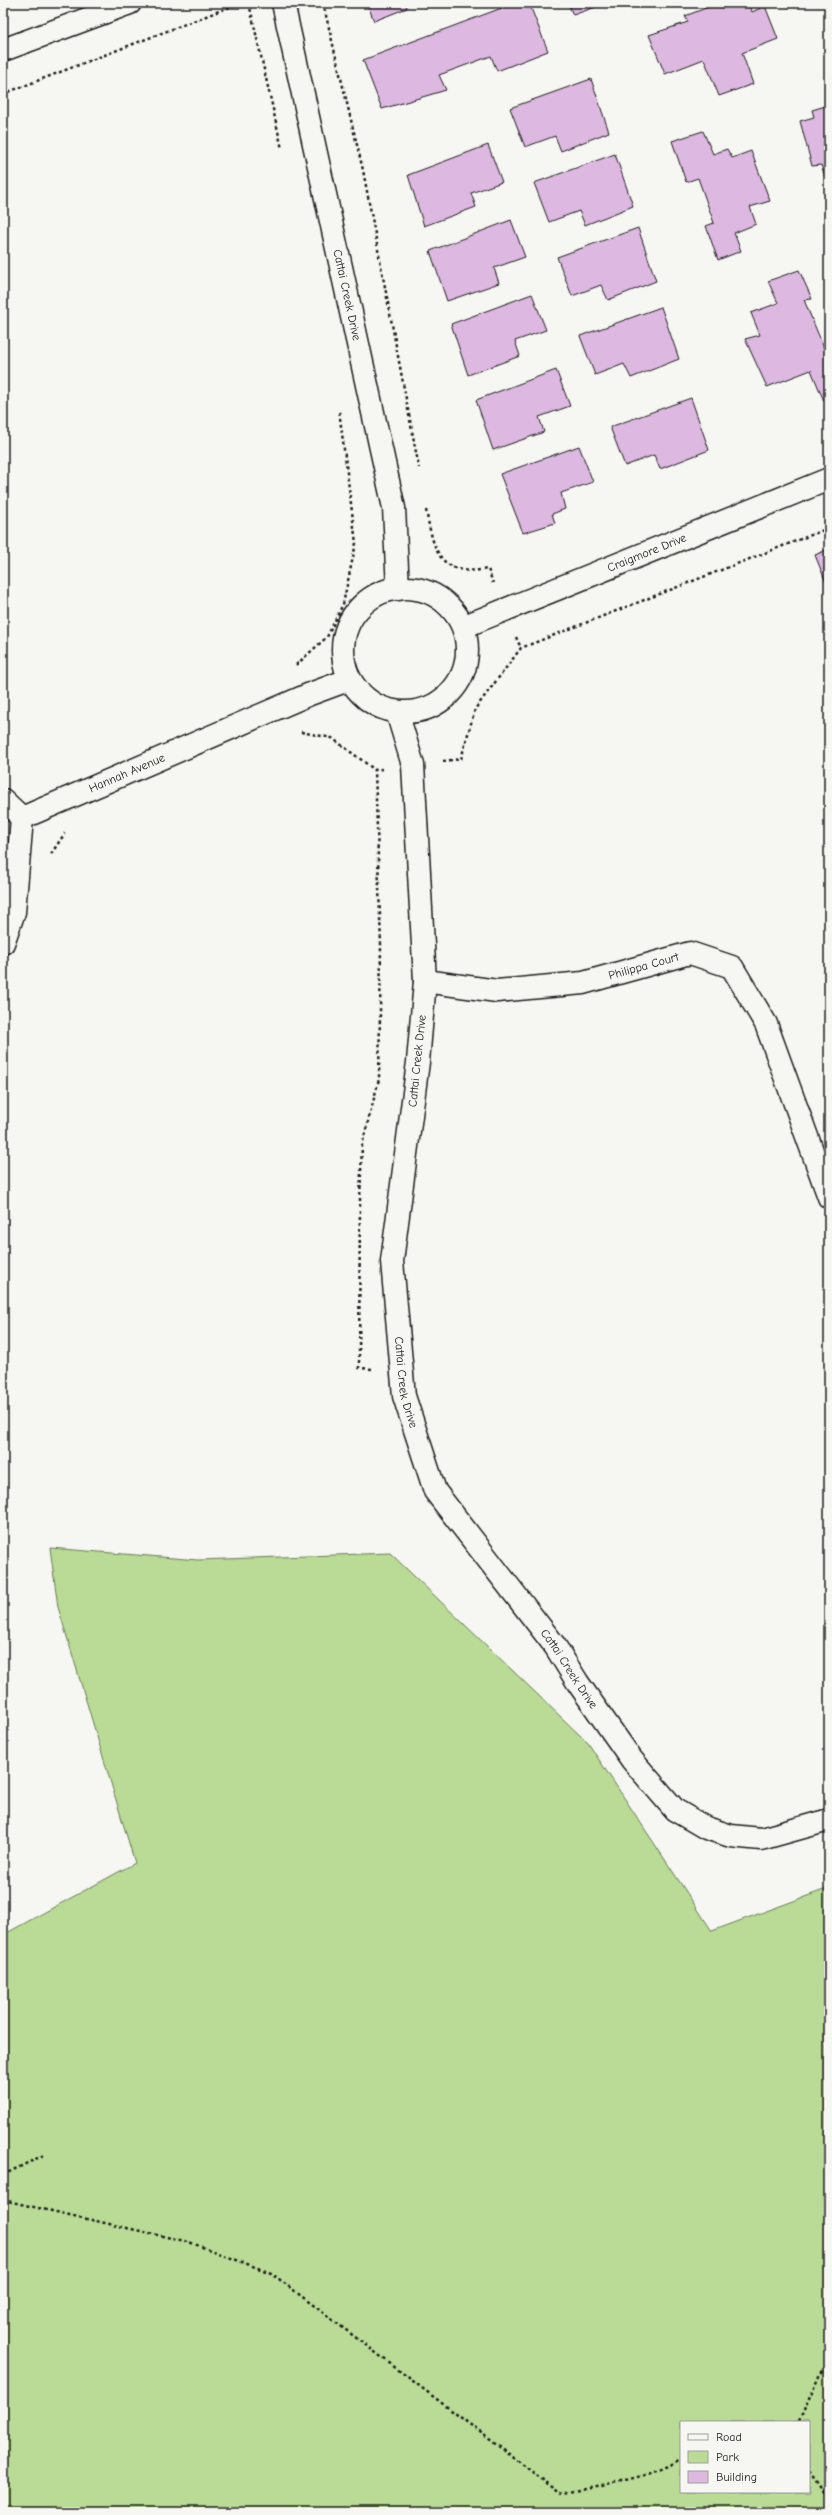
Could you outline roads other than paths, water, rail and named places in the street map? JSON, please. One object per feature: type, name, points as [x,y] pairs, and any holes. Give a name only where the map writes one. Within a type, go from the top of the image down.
[{"type":"street","points":[[3,50],[130,3]]},
{"type":"street","name":"Cattai Creek Drive","points":[[283,3],[394,508],[398,589]]},
{"type":"street","name":"Craigmore Drive","points":[[464,626],[829,479]]},
{"type":"street","points":[[398,589],[431,593],[447,603],[464,626],[468,655],[463,675],[452,692],[436,704],[417,711],[397,712],[381,707],[366,699],[348,680],[342,646],[347,626],[358,609],[374,596],[398,589]]},
{"type":"street","name":"Hannah Avenue","points":[[22,818],[310,694],[348,680]]},
{"type":"street","name":"Cattai Creek Drive","points":[[397,712],[413,765],[425,981],[418,1062],[392,1261],[404,1396],[436,1491],[555,1646],[578,1683],[632,1760],[675,1810],[706,1828],[731,1836],[761,1839],[829,1820]]},
{"type":"street","points":[[3,800],[22,818],[14,912],[3,943]]},
{"type":"street","name":"Philippa Court","points":[[425,981],[497,991],[582,983],[690,953],[732,967],[766,1024],[829,1197]]}]
